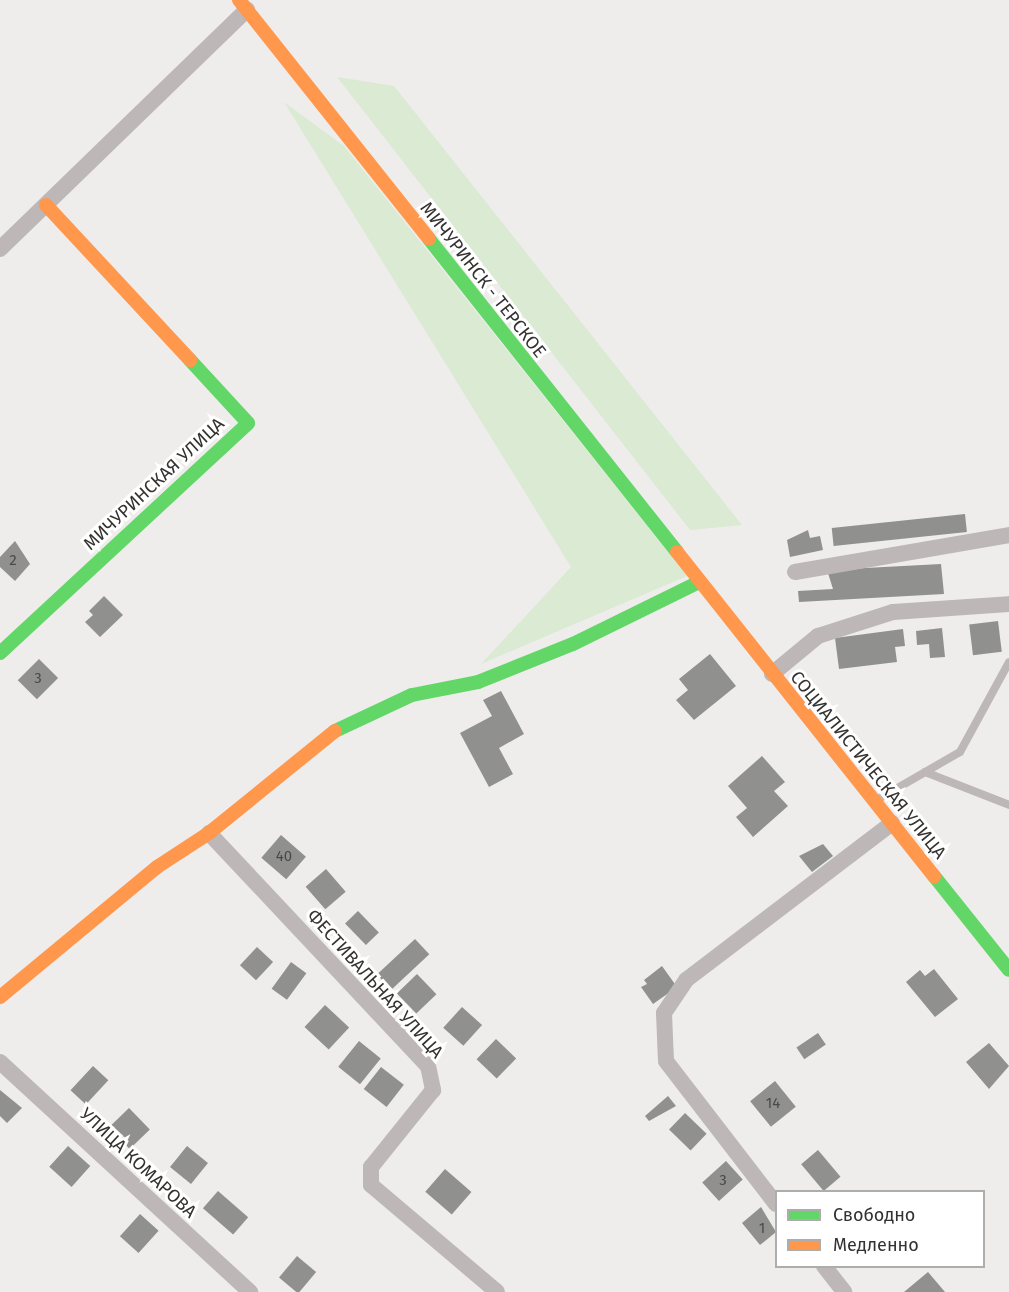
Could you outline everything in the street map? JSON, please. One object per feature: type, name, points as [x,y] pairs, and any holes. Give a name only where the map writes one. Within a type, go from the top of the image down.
[{"type":"street","points":[[0,249],[243,5]]},
{"type":"street","name":"МИЧУРИНСК - ТЕРСКОЕ","points":[[243,5],[699,582]]},
{"type":"street","name":"МИЧУРИНСКАЯ УЛИЦА","points":[[0,653],[248,423],[46,205]]},
{"type":"street","points":[[795,572],[1009,535]]},
{"type":"street","points":[[0,997],[157,867],[209,833],[344,724],[412,695],[478,682],[552,653],[699,582]]},
{"type":"street","name":"СОЦИАЛИСТИЧЕСКАЯ УЛИЦА","points":[[699,582],[1009,970]]},
{"type":"street","points":[[772,674],[818,636],[893,612],[1009,604]]},
{"type":"street","points":[[775,1201],[666,1061],[664,1013],[686,980],[892,823]]},
{"type":"street","name":"ФЕСТИВАЛЬНАЯ УЛИЦА","points":[[209,833],[428,1066],[433,1090],[372,1167],[371,1185],[497,1292]]},
{"type":"street","name":"УЛИЦА КОМАРОВА","points":[[0,1063],[245,1290]]},
{"type":"street","points":[[826,1268],[844,1292]]},
{"type":"lane","points":[[875,801],[960,752],[1009,662]]},
{"type":"lane","points":[[925,772],[1009,805]]},
{"type":"green space","points":[[337,77],[394,86],[742,525],[690,530]]},
{"type":"green space","points":[[284,102],[344,146],[687,576],[481,664],[571,567]]},
{"type":"building","points":[[965,514],[967,532],[834,546],[832,528]]},
{"type":"building","points":[[808,530],[810,538],[820,536],[823,550],[790,557],[787,540]]},
{"type":"building","points":[[15,541],[30,564],[15,581],[0,567],[0,557]]},
{"type":"building","points":[[941,564],[944,594],[799,602],[798,591],[833,589],[827,570]]},
{"type":"building","points":[[104,596],[123,615],[100,637],[85,622],[93,615],[89,611]]},
{"type":"building","points":[[998,621],[1002,652],[973,655],[969,625]]},
{"type":"building","points":[[942,628],[945,657],[930,658],[929,644],[917,645],[916,631]]},
{"type":"building","points":[[903,629],[905,646],[895,647],[897,662],[839,669],[835,638]]},
{"type":"building","points":[[710,654],[736,686],[694,720],[676,700],[688,690],[679,679]]},
{"type":"building","points":[[39,659],[58,678],[37,699],[18,680]]},
{"type":"building","points":[[501,691],[524,734],[499,748],[513,774],[489,787],[460,733],[492,716],[483,700]]},
{"type":"building","points":[[762,756],[785,782],[774,791],[788,806],[753,837],[736,817],[747,808],[728,786]]},
{"type":"building","points":[[281,835],[306,857],[286,879],[261,858]]},
{"type":"building","points":[[823,844],[833,856],[812,872],[799,856]]},
{"type":"building","points":[[326,869],[346,892],[325,909],[306,887]]},
{"type":"building","points":[[358,911],[379,933],[366,945],[345,924]]},
{"type":"building","points":[[415,939],[429,954],[391,990],[377,974]]},
{"type":"building","points":[[257,947],[273,962],[256,980],[240,965]]},
{"type":"building","points":[[291,962],[306,973],[287,1000],[272,989]]},
{"type":"building","points":[[662,966],[677,987],[653,1004],[641,987],[647,984],[644,980]]},
{"type":"building","points":[[934,969],[958,999],[935,1017],[906,982],[920,970],[925,976]]},
{"type":"building","points":[[417,974],[436,994],[416,1014],[397,993]]},
{"type":"building","points":[[325,1005],[349,1028],[329,1049],[305,1027]]},
{"type":"building","points":[[462,1007],[482,1025],[463,1046],[443,1028]]},
{"type":"building","points":[[818,1033],[826,1045],[804,1059],[796,1048]]},
{"type":"building","points":[[496,1039],[516,1058],[497,1079],[477,1059]]},
{"type":"building","points":[[359,1041],[381,1059],[360,1084],[338,1067]]},
{"type":"building","points":[[989,1043],[1009,1066],[989,1089],[966,1062]]},
{"type":"building","points":[[93,1066],[108,1080],[86,1104],[70,1090]]},
{"type":"building","points":[[381,1067],[404,1085],[387,1107],[364,1089]]},
{"type":"building","points":[[775,1081],[796,1107],[771,1127],[750,1101]]},
{"type":"building","points":[[0,1090],[22,1108],[7,1123],[0,1116]]},
{"type":"building","points":[[668,1096],[676,1106],[649,1121],[645,1116]]},
{"type":"building","points":[[129,1108],[150,1130],[130,1149],[109,1127]]},
{"type":"building","points":[[685,1113],[707,1134],[691,1150],[669,1130]]},
{"type":"building","points":[[68,1146],[90,1166],[72,1187],[49,1167]]},
{"type":"building","points":[[187,1146],[208,1163],[191,1184],[170,1167]]},
{"type":"building","points":[[818,1150],[840,1177],[823,1190],[801,1164]]},
{"type":"building","points":[[726,1161],[743,1180],[719,1201],[702,1182]]},
{"type":"building","points":[[445,1169],[471,1192],[452,1215],[425,1192]]},
{"type":"building","points":[[218,1191],[248,1217],[233,1235],[203,1208]]},
{"type":"building","points":[[761,1207],[775,1233],[760,1245],[742,1223]]},
{"type":"building","points":[[140,1214],[159,1231],[139,1253],[120,1236]]},
{"type":"building","points":[[297,1256],[316,1272],[299,1292],[279,1277]]},
{"type":"building","points":[[928,1272],[945,1292],[904,1292]]},
{"type":"traffic: fast","points":[[429,239],[677,552]]},
{"type":"traffic: fast","points":[[0,653],[248,423],[190,360]]},
{"type":"traffic: fast","points":[[335,731],[412,695],[478,682],[573,644],[699,582]]},
{"type":"traffic: fast","points":[[934,876],[1009,970]]},
{"type":"traffic: slow","points":[[239,0],[429,239]]},
{"type":"traffic: slow","points":[[46,205],[190,360]]},
{"type":"traffic: slow","points":[[677,552],[934,876]]},
{"type":"traffic: slow","points":[[0,997],[157,867],[209,833],[335,731]]}]
